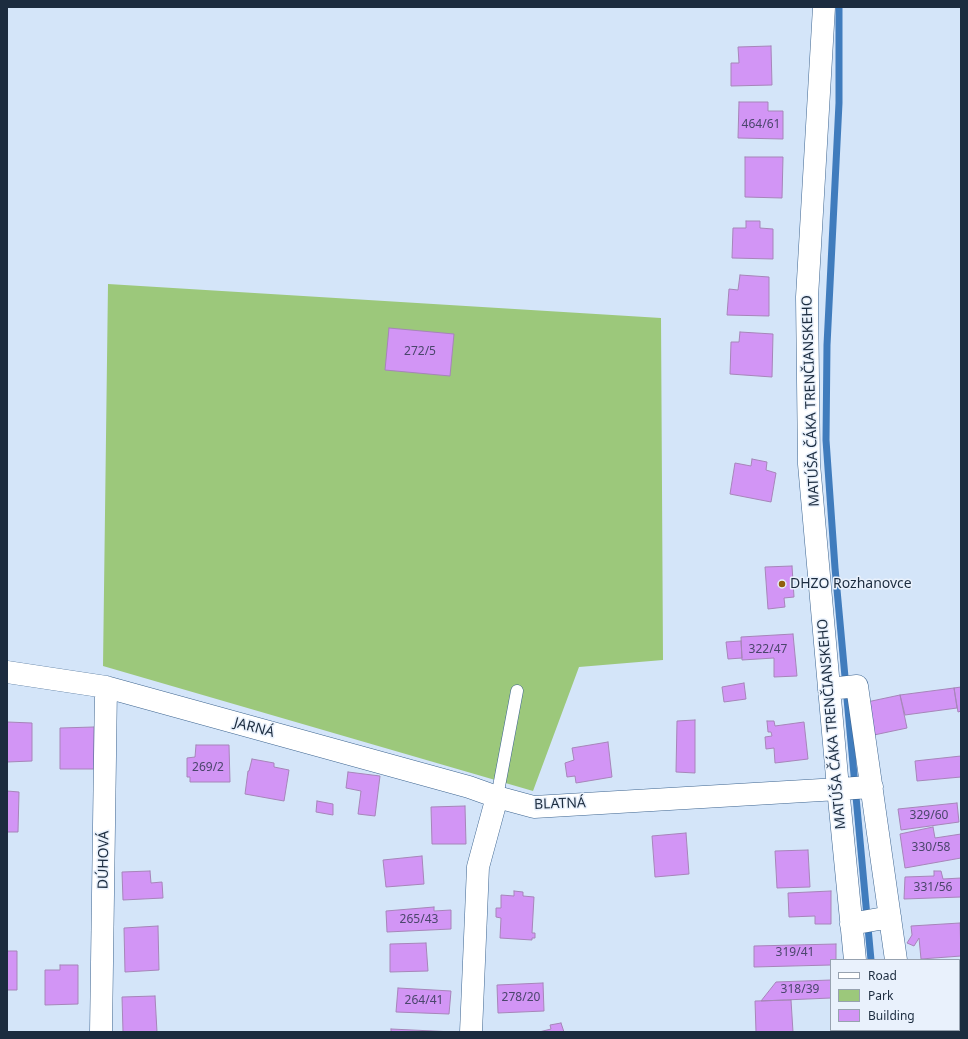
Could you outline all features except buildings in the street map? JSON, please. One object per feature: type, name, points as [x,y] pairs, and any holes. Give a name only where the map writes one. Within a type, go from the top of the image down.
[{"type":"street","name":"MATÚŠA ČÁKA TRENČIANSKEHO","points":[[824,8],[807,296],[809,464],[855,959]]},
{"type":"street","name":"JARNÁ","points":[[7,672],[106,687],[469,787],[497,797]]},
{"type":"street","points":[[829,689],[857,686],[896,959]]},
{"type":"street","name":"DÚHOVÁ","points":[[101,1032],[106,687]]},
{"type":"street","name":"BLATNÁ","points":[[497,797],[534,807],[872,786]]},
{"type":"street","points":[[471,1032],[478,867],[497,797]]},
{"type":"street","points":[[851,924],[890,917]]},
{"type":"lane","points":[[497,797],[517,691]]},
{"type":"green space","points":[[108,284],[661,318],[663,660],[579,667],[533,791],[103,666]]},
{"type":"waterway","points":[[839,7],[839,103],[827,345],[826,440],[835,568],[871,959]]},
{"type":"place","name":"DHZO Rozhanovce","points":[[782,584]]}]
